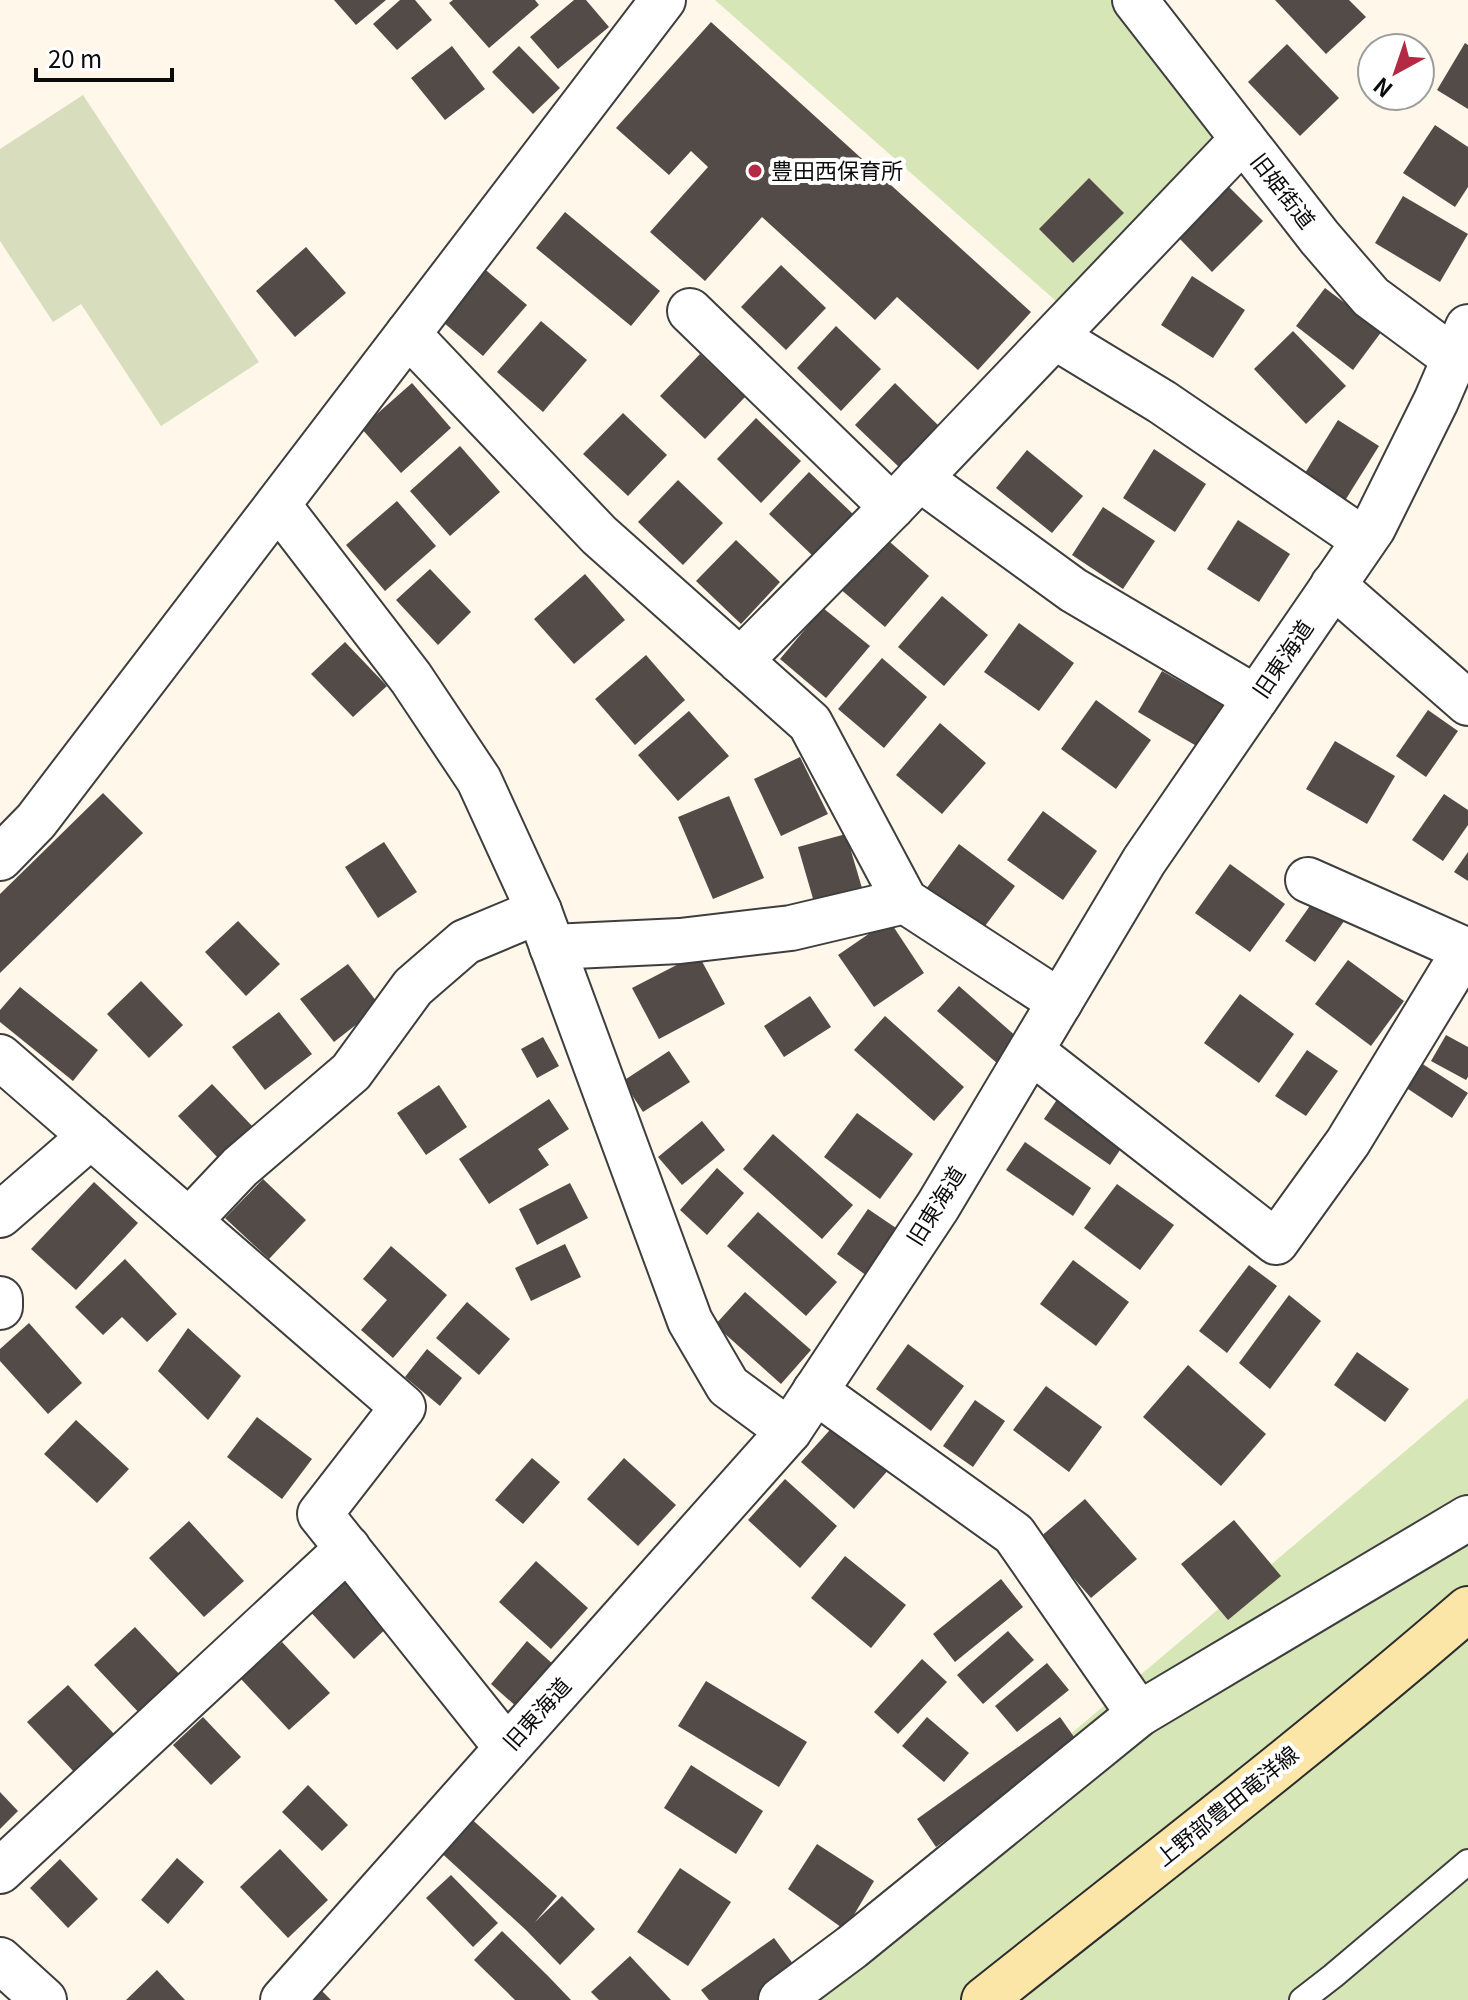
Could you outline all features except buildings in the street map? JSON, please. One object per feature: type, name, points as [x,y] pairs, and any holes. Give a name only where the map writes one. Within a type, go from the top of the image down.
[{"type":"main road","name":"上野部豊田竜洋線","points":[[984,2000],[1468,1609]]},
{"type":"street","name":"旧姫街道","points":[[1135,0],[1320,238],[1371,297],[1461,343]]},
{"type":"street","points":[[0,858],[36,821],[408,334],[645,7]]},
{"type":"street","points":[[740,661],[1243,139]]},
{"type":"street","points":[[690,311],[906,492],[1256,698]]},
{"type":"street","points":[[408,334],[599,535],[810,723],[905,901],[1060,1002]]},
{"type":"street","points":[[1055,337],[1162,402],[1364,540]]},
{"type":"street","name":"旧東海道","points":[[283,2000],[789,1431],[938,1206],[1144,861],[1452,410],[1461,343]]},
{"type":"street","points":[[278,505],[411,678],[479,780],[546,929],[690,1321],[728,1386],[789,1431]]},
{"type":"street","points":[[1333,585],[1468,703]]},
{"type":"street","points":[[1031,1051],[1276,1242],[1348,1142],[1466,950],[1308,880]]},
{"type":"street","points":[[189,1221],[240,1167],[351,1072],[413,987],[465,942],[546,929],[680,941],[791,928],[905,901]]},
{"type":"street","points":[[0,1057],[403,1407],[320,1514],[507,1748]]},
{"type":"street","points":[[0,1215],[91,1136]]},
{"type":"street","points":[[0,1299],[0,1307]]},
{"type":"street","points":[[815,1391],[1014,1534],[1139,1714]]},
{"type":"street","points":[[781,2000],[852,1947],[1139,1714],[1468,1518]]},
{"type":"street","points":[[0,1871],[348,1548]]},
{"type":"street","points":[[0,1960],[44,2000]]},
{"type":"lane","points":[[1302,2000],[1468,1862]]},
{"type":"green space","points":[[715,0],[1135,0],[1243,139],[1074,317]]},
{"type":"green space","points":[[83,95],[259,362],[161,426],[81,304],[53,322],[0,241],[0,149]]},
{"type":"green space","points":[[1468,1398],[1468,2000],[756,2000]]},
{"type":"place","name":"豊田西保育所","points":[[755,171]]}]
